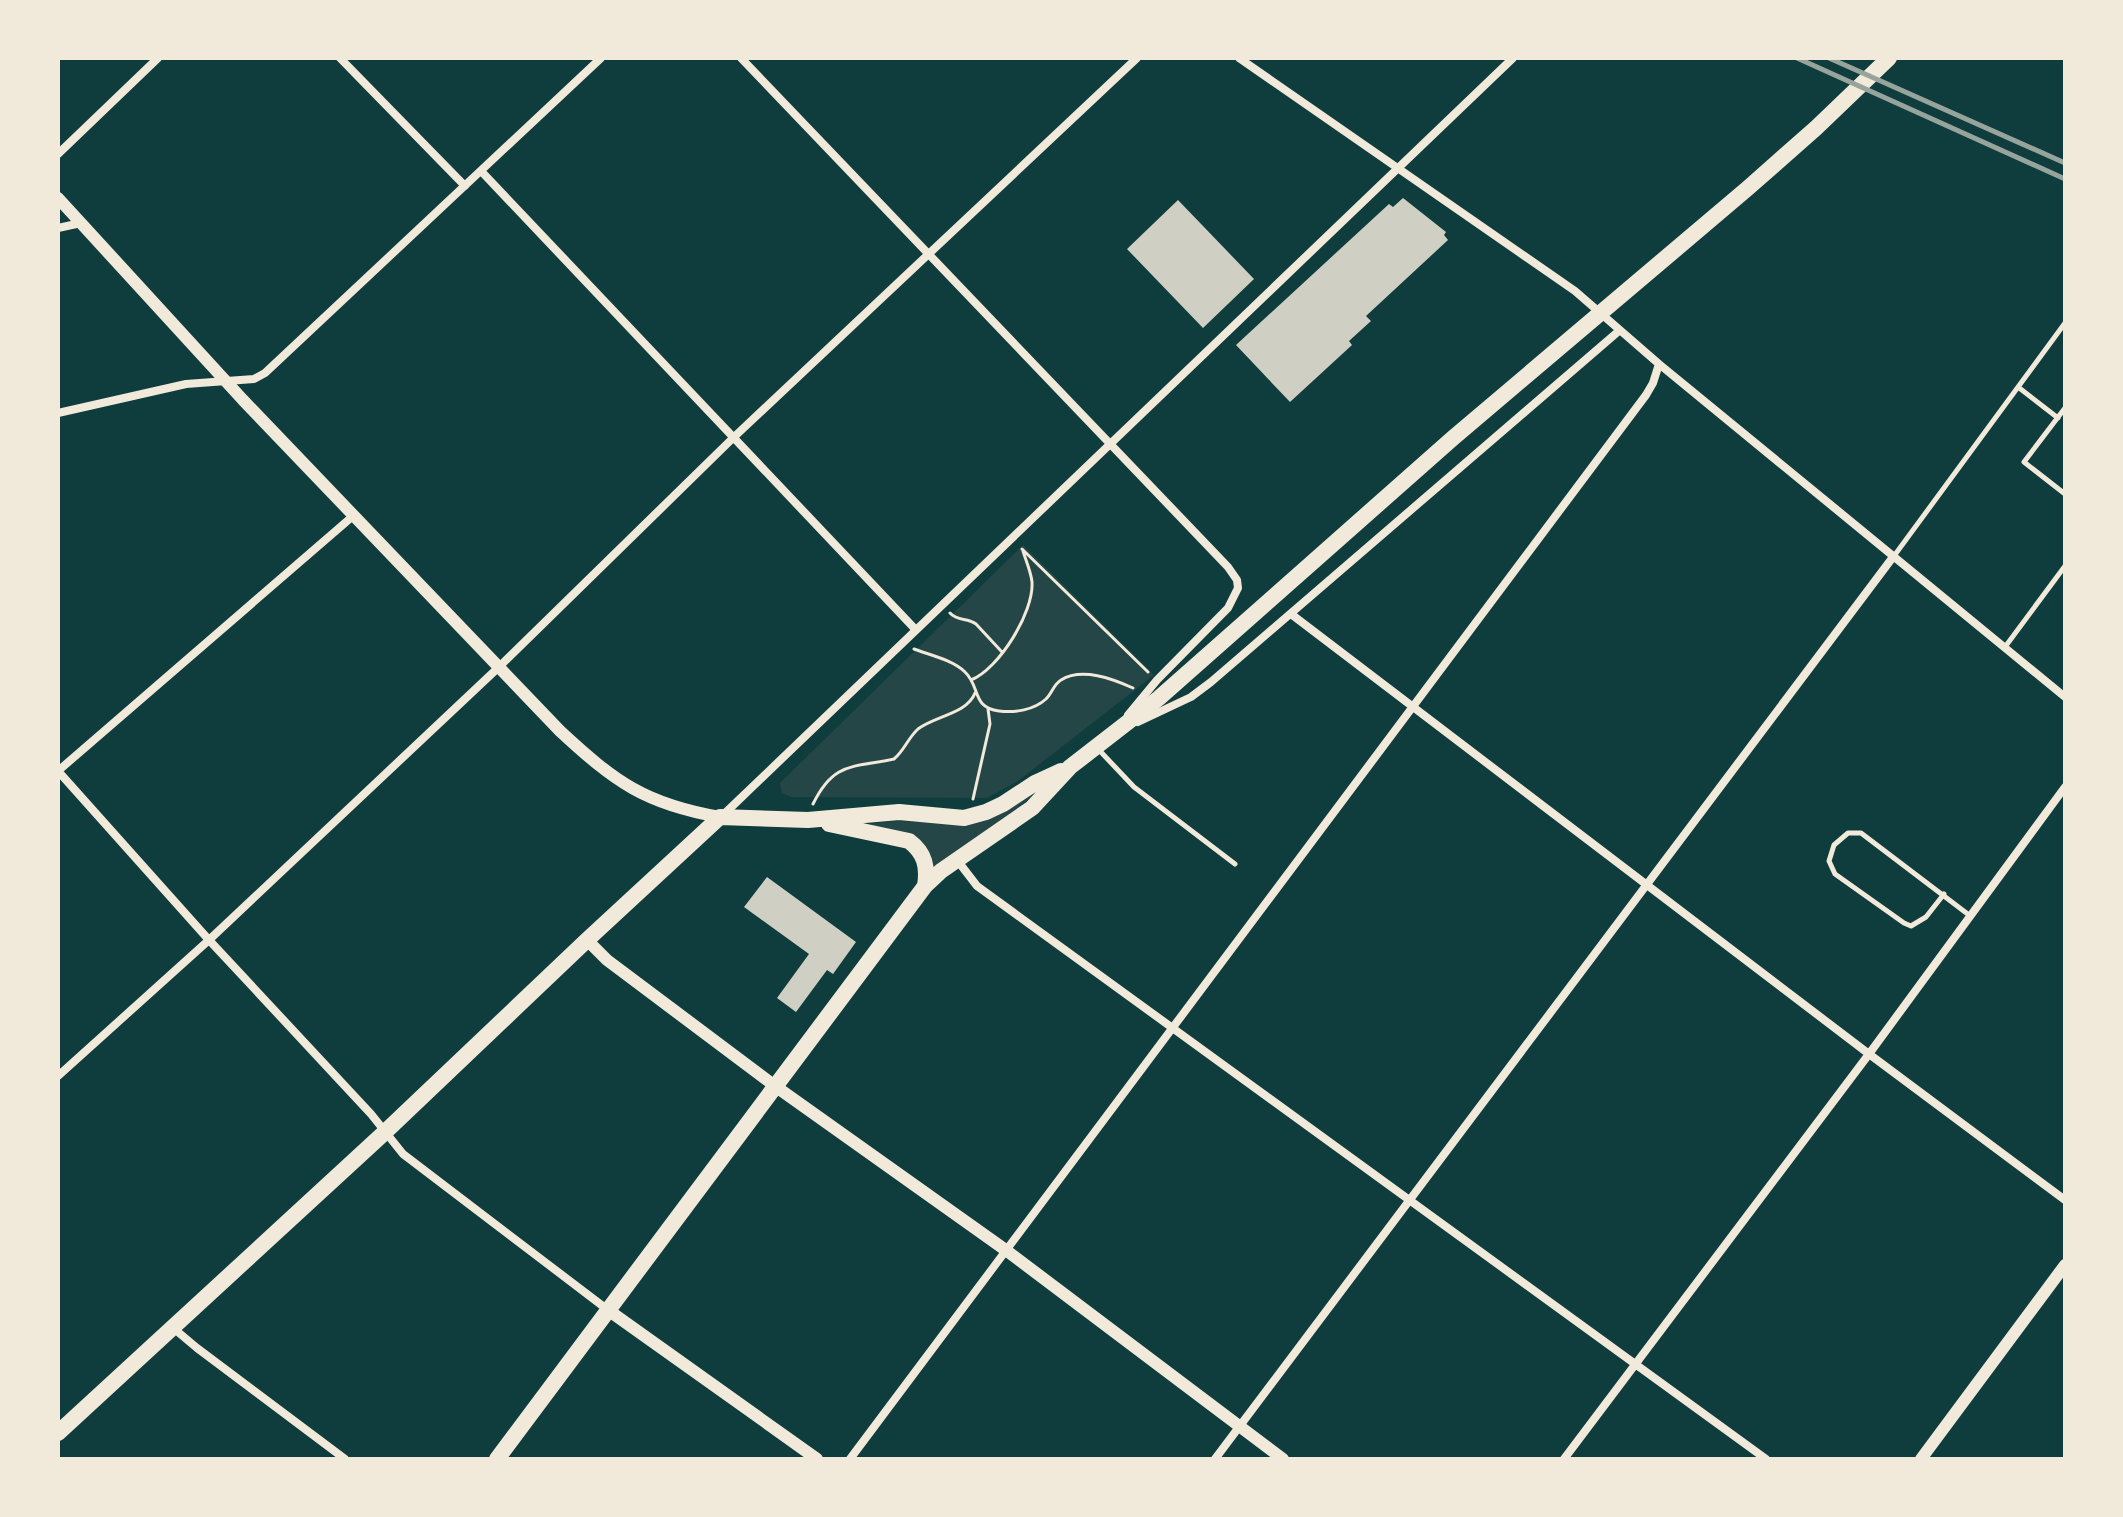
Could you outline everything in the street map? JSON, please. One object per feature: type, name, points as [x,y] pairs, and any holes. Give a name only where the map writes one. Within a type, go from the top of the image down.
[{"type":"main road","points":[[497,1459],[925,886],[1032,808],[1070,767],[1195,666],[1430,458],[1760,178],[1889,58]]},
{"type":"main road","points":[[58,1433],[384,1133],[720,817],[808,820],[890,812],[964,818],[1003,804],[1035,783],[1070,767]]},
{"type":"main road","points":[[808,820],[909,841],[918,848],[927,866],[925,886]]},
{"type":"street","points":[[58,154],[158,58]]},
{"type":"street","points":[[340,58],[465,186]]},
{"type":"street","points":[[58,413],[186,384],[254,379],[265,373],[601,58]]},
{"type":"street","points":[[741,58],[1228,567],[1237,580],[1238,588],[1228,608],[1144,694],[1113,734]]},
{"type":"street","points":[[58,1076],[209,940],[500,666],[733,438],[1137,58]]},
{"type":"street","points":[[1239,58],[1575,291],[1659,364],[2065,697]]},
{"type":"street","points":[[58,198],[353,516],[560,731],[599,767],[627,786],[682,811],[720,817],[1513,58]]},
{"type":"street","points":[[481,171],[915,629]]},
{"type":"street","points":[[58,228],[81,223]]},
{"type":"street","points":[[1113,734],[1191,697],[1620,330]]},
{"type":"street","points":[[850,1459],[1646,395],[1659,364]]},
{"type":"street","points":[[353,516],[58,771],[417,1167],[608,1310],[817,1459]]},
{"type":"street","points":[[1215,1459],[1893,557]]},
{"type":"street","points":[[1291,614],[2065,1200]]},
{"type":"street","points":[[1564,1459],[1869,1054],[2065,787]]},
{"type":"street","points":[[957,860],[977,886],[1766,1459]]},
{"type":"street","points":[[587,940],[607,960],[775,1086],[1007,1251],[1283,1459]]},
{"type":"street","points":[[1921,1459],[2065,1265]]},
{"type":"street","points":[[172,1327],[345,1459]]},
{"type":"lane","points":[[1893,557],[2065,323]]},
{"type":"lane","points":[[2018,387],[2058,418]]},
{"type":"lane","points":[[2065,408],[2024,462],[2065,494]]},
{"type":"lane","points":[[2005,648],[2065,566]]},
{"type":"lane","points":[[1096,747],[1134,787],[1235,864]]},
{"type":"lane","points":[[1944,894],[1926,917],[1911,926],[1904,923],[1835,874],[1829,861],[1834,845],[1848,833],[1861,833],[1944,894],[1969,915]]},
{"type":"path","points":[[971,680],[988,668],[1022,622],[1030,600],[1032,581],[1022,549],[1157,680]]},
{"type":"path","points":[[941,604],[955,618],[971,620],[1002,652]]},
{"type":"path","points":[[900,644],[955,665],[971,680],[975,693],[988,709],[1018,711],[1033,707],[1046,699],[1059,681],[1086,674],[1123,684],[1144,694]]},
{"type":"path","points":[[808,820],[829,777],[842,770],[894,759],[920,727],[966,705],[973,700],[975,693]]},
{"type":"path","points":[[977,815],[973,800],[990,724],[988,709]]},
{"type":"shaded area","points":[[1023,545],[1154,675],[1018,781],[987,798],[792,797],[782,793],[780,783]]},
{"type":"shaded area","points":[[1037,793],[934,870],[930,856],[867,824],[896,821],[964,824],[985,821]]},
{"type":"building","points":[[1403,198],[1446,232],[1444,235],[1448,240],[1366,316],[1371,321],[1349,341],[1352,345],[1290,402],[1236,345],[1389,204],[1393,207]]},
{"type":"building","points":[[1178,200],[1254,279],[1203,328],[1127,249]]},
{"type":"building","points":[[767,877],[856,942],[833,974],[827,970],[796,1012],[777,998],[809,954],[744,907]]},
{"type":"railway","points":[[1797,58],[2065,179]]},
{"type":"railway","points":[[1829,58],[2065,163]]}]
